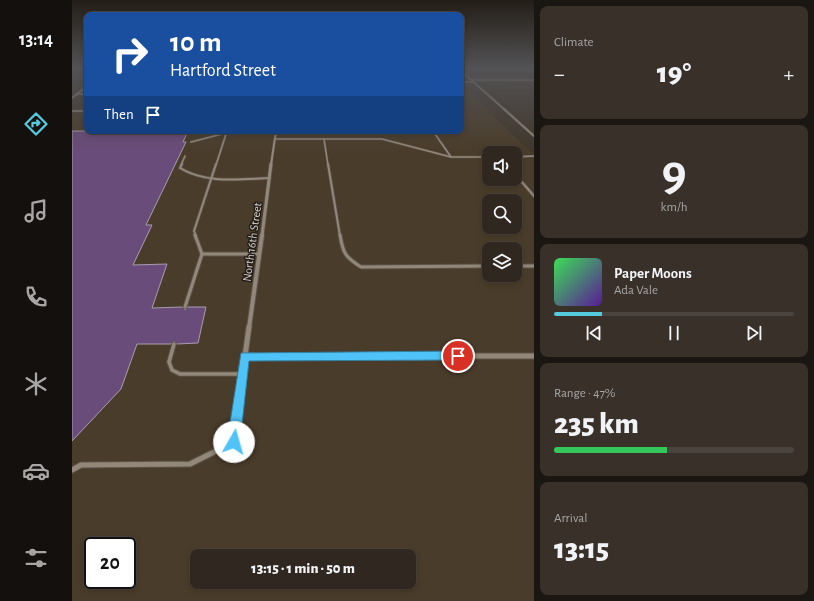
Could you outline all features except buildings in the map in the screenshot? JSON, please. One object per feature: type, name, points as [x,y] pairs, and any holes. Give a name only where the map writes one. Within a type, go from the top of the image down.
[{"type":"street","points":[[489,96],[534,136]]},
{"type":"street","name":"North 16th Street","points":[[245,356],[276,134]]},
{"type":"street","points":[[245,356],[534,356]]},
{"type":"lane","points":[[72,111],[84,111]]},
{"type":"lane","points":[[191,142],[218,134]]},
{"type":"lane","points":[[185,307],[202,254],[194,231],[225,134]]},
{"type":"lane","points":[[435,134],[451,157]]},
{"type":"lane","points":[[275,139],[382,139],[451,157],[482,157]]},
{"type":"lane","points":[[324,139],[343,251],[348,259],[361,267],[482,266]]},
{"type":"lane","points":[[185,156],[180,168],[184,172],[195,176],[211,178],[270,178]]},
{"type":"lane","points":[[522,157],[534,156]]},
{"type":"lane","points":[[522,182],[534,196]]},
{"type":"lane","points":[[202,254],[259,254]]},
{"type":"lane","points":[[522,266],[534,266]]},
{"type":"lane","points":[[174,344],[169,362],[172,370],[180,374],[242,374]]},
{"type":"lane","points":[[72,470],[81,465],[190,464],[234,442],[245,356]]},
{"type":"shaded area","points":[[464,96],[473,96],[534,155],[534,601],[72,601],[72,114],[84,104],[84,134],[464,134]]},
{"type":"route","points":[[234,442],[245,356],[458,356]]}]
